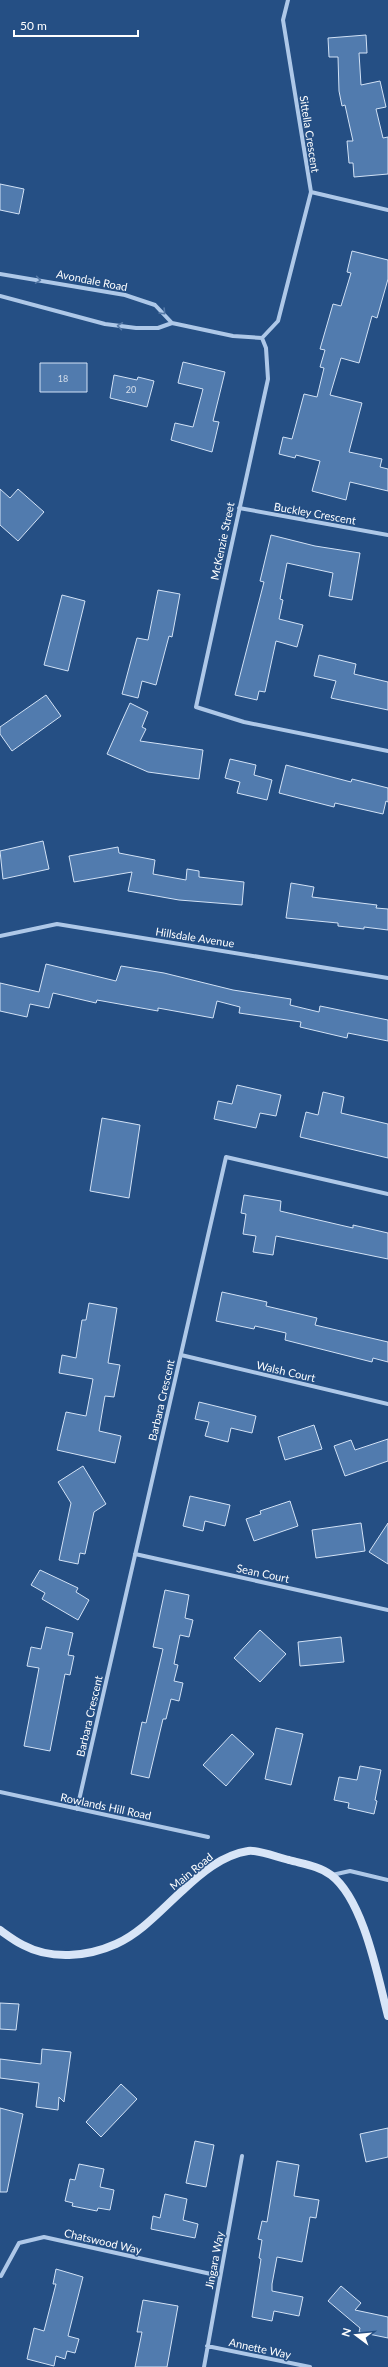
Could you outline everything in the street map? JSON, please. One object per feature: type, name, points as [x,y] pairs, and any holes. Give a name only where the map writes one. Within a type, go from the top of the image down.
[{"type":"main road","name":"Main Road","points":[[0,1930],[23,1945],[48,1954],[75,1956],[116,1944],[146,1923],[196,1878],[221,1860],[249,1850],[312,1866],[331,1876],[347,1892],[359,1916],[388,2016]]},
{"type":"street","name":"Sittella Crescent","points":[[288,0],[283,20],[311,192]]},
{"type":"street","points":[[0,296],[105,324],[136,328],[158,328],[172,323],[233,336],[262,338],[278,321],[311,192],[388,210]]},
{"type":"street","name":"Avondale Road","points":[[0,274],[125,295],[155,305],[172,323]]},
{"type":"street","name":"McKenzie Street","points":[[262,338],[266,348],[268,379],[196,707],[244,722],[388,751]]},
{"type":"street","name":"Buckley Crescent","points":[[239,508],[388,535]]},
{"type":"street","name":"Hillsdale Avenue","points":[[0,936],[57,924],[388,978]]},
{"type":"street","name":"Barbara Crescent","points":[[77,1809],[226,1157],[388,1194]]},
{"type":"street","name":"Walsh Court","points":[[181,1355],[388,1404]]},
{"type":"street","name":"Sean Court","points":[[135,1554],[388,1610]]},
{"type":"street","name":"Rowlands Hill Road","points":[[0,1792],[208,1837]]},
{"type":"street","points":[[331,1876],[350,1871],[388,1880]]},
{"type":"street","name":"Jingara Way","points":[[204,2367],[242,2156]]},
{"type":"street","name":"Chatswood Way","points":[[0,2282],[1,2276],[19,2243],[44,2237],[220,2276]]},
{"type":"street","name":"Annette Way","points":[[207,2346],[310,2367]]},
{"type":"building","points":[[366,35],[367,53],[359,53],[361,85],[380,81],[386,107],[376,109],[383,138],[388,137],[388,174],[354,177],[353,163],[349,163],[347,141],[353,141],[345,105],[342,106],[339,91],[338,57],[329,57],[328,38]]},
{"type":"building","points":[[0,184],[24,189],[19,214],[0,210]]},
{"type":"building","points":[[352,251],[388,260],[388,279],[377,318],[372,316],[359,363],[341,358],[330,395],[362,403],[349,452],[382,459],[380,467],[388,469],[388,491],[350,482],[346,500],[312,491],[320,461],[296,455],[295,458],[279,454],[283,437],[292,439],[304,394],[317,397],[324,368],[320,367],[325,350],[320,349],[333,304],[341,306],[351,273],[347,272]]},
{"type":"building","points":[[183,362],[225,372],[213,421],[219,422],[212,452],[171,440],[175,423],[193,427],[203,389],[178,383]]},
{"type":"building","points":[[40,363],[87,363],[87,392],[40,392]]},
{"type":"building","points":[[114,375],[137,380],[138,377],[154,381],[147,407],[110,398]]},
{"type":"building","points":[[0,489],[10,498],[18,489],[44,512],[18,541],[0,525]]},
{"type":"building","points":[[271,535],[315,546],[360,553],[352,600],[329,596],[333,573],[287,563],[280,599],[283,600],[279,619],[303,625],[297,647],[276,641],[265,692],[259,691],[257,700],[235,695],[264,582],[260,581]]},
{"type":"building","points":[[158,590],[180,594],[172,637],[169,636],[156,685],[142,681],[138,698],[122,694],[137,638],[148,640]]},
{"type":"building","points":[[62,595],[85,601],[68,671],[44,665]]},
{"type":"building","points":[[319,655],[356,664],[354,674],[388,682],[388,710],[331,698],[336,681],[314,676]]},
{"type":"building","points":[[46,695],[61,716],[12,751],[0,734],[0,727]]},
{"type":"building","points":[[130,703],[148,712],[142,727],[146,729],[140,741],[203,750],[199,779],[148,772],[107,754]]},
{"type":"building","points":[[230,759],[256,765],[254,775],[272,780],[267,800],[237,793],[240,782],[225,778]]},
{"type":"building","points":[[286,765],[351,782],[352,779],[388,788],[388,802],[386,801],[383,814],[335,803],[334,807],[279,793]]},
{"type":"building","points":[[43,841],[49,869],[3,879],[0,851]]},
{"type":"building","points":[[118,847],[119,853],[155,860],[153,874],[186,880],[187,869],[199,871],[199,877],[244,882],[242,905],[179,900],[128,891],[132,872],[74,882],[69,856]]},
{"type":"building","points":[[291,883],[314,887],[312,897],[377,905],[376,908],[388,909],[388,930],[338,926],[338,923],[286,918]]},
{"type":"building","points":[[46,964],[116,981],[121,966],[164,973],[233,990],[291,999],[290,1005],[319,1012],[320,1006],[388,1020],[388,1041],[348,1033],[347,1038],[300,1027],[301,1022],[239,1013],[240,1007],[217,1001],[213,1018],[158,1008],[158,1011],[97,1000],[96,1003],[53,993],[49,1008],[30,1004],[27,1017],[0,1011],[0,983],[39,992]]},
{"type":"building","points":[[237,1085],[281,1095],[276,1116],[260,1113],[256,1128],[214,1119],[218,1101],[232,1104]]},
{"type":"building","points":[[323,1092],[344,1097],[341,1113],[388,1124],[388,1158],[300,1137],[306,1112],[318,1115]]},
{"type":"building","points":[[102,1118],[140,1125],[129,1198],[90,1191]]},
{"type":"building","points":[[244,1195],[281,1201],[280,1211],[353,1228],[353,1225],[388,1233],[388,1259],[276,1236],[273,1255],[253,1252],[256,1236],[243,1234],[246,1214],[241,1213]]},
{"type":"building","points":[[222,1292],[267,1302],[266,1306],[317,1318],[315,1325],[388,1342],[388,1362],[373,1358],[372,1362],[285,1340],[286,1333],[255,1326],[254,1329],[216,1321]]},
{"type":"building","points":[[89,1303],[117,1308],[108,1363],[120,1365],[114,1397],[105,1396],[99,1431],[121,1436],[115,1463],[57,1450],[66,1412],[86,1416],[93,1379],[59,1373],[62,1355],[76,1358],[82,1320],[86,1320]]},
{"type":"building","points":[[199,1402],[256,1416],[252,1433],[231,1428],[228,1442],[205,1436],[209,1422],[195,1419]]},
{"type":"building","points":[[314,1425],[322,1449],[285,1460],[278,1437]]},
{"type":"building","points":[[388,1439],[388,1461],[345,1476],[334,1446],[351,1440],[355,1450]]},
{"type":"building","points":[[83,1466],[106,1504],[94,1512],[85,1554],[80,1553],[78,1564],[59,1560],[71,1503],[58,1482]]},
{"type":"building","points":[[190,1496],[230,1505],[225,1526],[205,1521],[203,1531],[183,1526]]},
{"type":"building","points":[[290,1501],[298,1526],[254,1541],[246,1519],[261,1514],[260,1511]]},
{"type":"building","points":[[361,1523],[365,1551],[316,1558],[312,1530]]},
{"type":"building","points":[[388,1523],[388,1564],[369,1552]]},
{"type":"building","points":[[40,1570],[78,1588],[76,1592],[89,1600],[78,1620],[42,1599],[45,1593],[31,1585]]},
{"type":"building","points":[[165,1590],[189,1595],[185,1618],[193,1620],[189,1637],[180,1635],[174,1664],[178,1665],[174,1681],[183,1683],[179,1701],[171,1699],[166,1719],[163,1719],[149,1778],[131,1774],[142,1722],[146,1723],[163,1649],[153,1647]]},
{"type":"building","points":[[46,1627],[73,1633],[68,1655],[74,1656],[70,1675],[65,1674],[50,1751],[24,1746],[39,1668],[27,1666],[31,1647],[41,1649]]},
{"type":"building","points":[[260,1630],[286,1654],[260,1682],[234,1658]]},
{"type":"building","points":[[341,1637],[344,1662],[300,1666],[298,1642]]},
{"type":"building","points":[[276,1728],[303,1734],[291,1785],[265,1779]]},
{"type":"building","points":[[232,1734],[254,1754],[226,1786],[203,1765]]},
{"type":"building","points":[[360,1766],[381,1770],[375,1800],[377,1801],[374,1814],[348,1808],[349,1803],[334,1800],[339,1777],[357,1780]]},
{"type":"building","points":[[0,2003],[19,2004],[16,2030],[0,2029]]},
{"type":"building","points":[[42,2049],[71,2052],[64,2102],[59,2097],[58,2110],[36,2107],[39,2083],[0,2078],[0,2059],[41,2064]]},
{"type":"building","points":[[121,2084],[137,2099],[101,2137],[86,2122]]},
{"type":"building","points":[[0,2108],[23,2114],[7,2192],[0,2192]]},
{"type":"building","points":[[388,2128],[388,2157],[366,2162],[360,2134]]},
{"type":"building","points":[[195,2141],[214,2145],[206,2187],[186,2183]]},
{"type":"building","points":[[277,2161],[299,2165],[294,2196],[319,2200],[316,2218],[310,2217],[302,2262],[277,2257],[272,2284],[272,2291],[303,2297],[299,2316],[274,2311],[272,2321],[252,2317],[261,2259],[259,2258],[262,2240],[258,2239],[262,2221],[267,2222]]},
{"type":"building","points":[[79,2164],[104,2169],[100,2187],[114,2190],[110,2210],[98,2208],[97,2211],[72,2206],[73,2203],[65,2201],[70,2179],[75,2180]]},
{"type":"building","points":[[165,2194],[187,2199],[183,2220],[198,2224],[195,2238],[151,2229],[153,2216],[160,2218]]},
{"type":"building","points":[[56,2269],[83,2277],[68,2336],[79,2339],[75,2353],[67,2351],[65,2359],[56,2356],[54,2366],[27,2359],[34,2328],[44,2331],[56,2284],[53,2284]]},
{"type":"building","points":[[341,2286],[361,2303],[355,2310],[388,2317],[388,2338],[359,2332],[360,2328],[328,2301]]},
{"type":"building","points":[[143,2300],[178,2306],[167,2367],[135,2367],[142,2332],[137,2332]]}]
